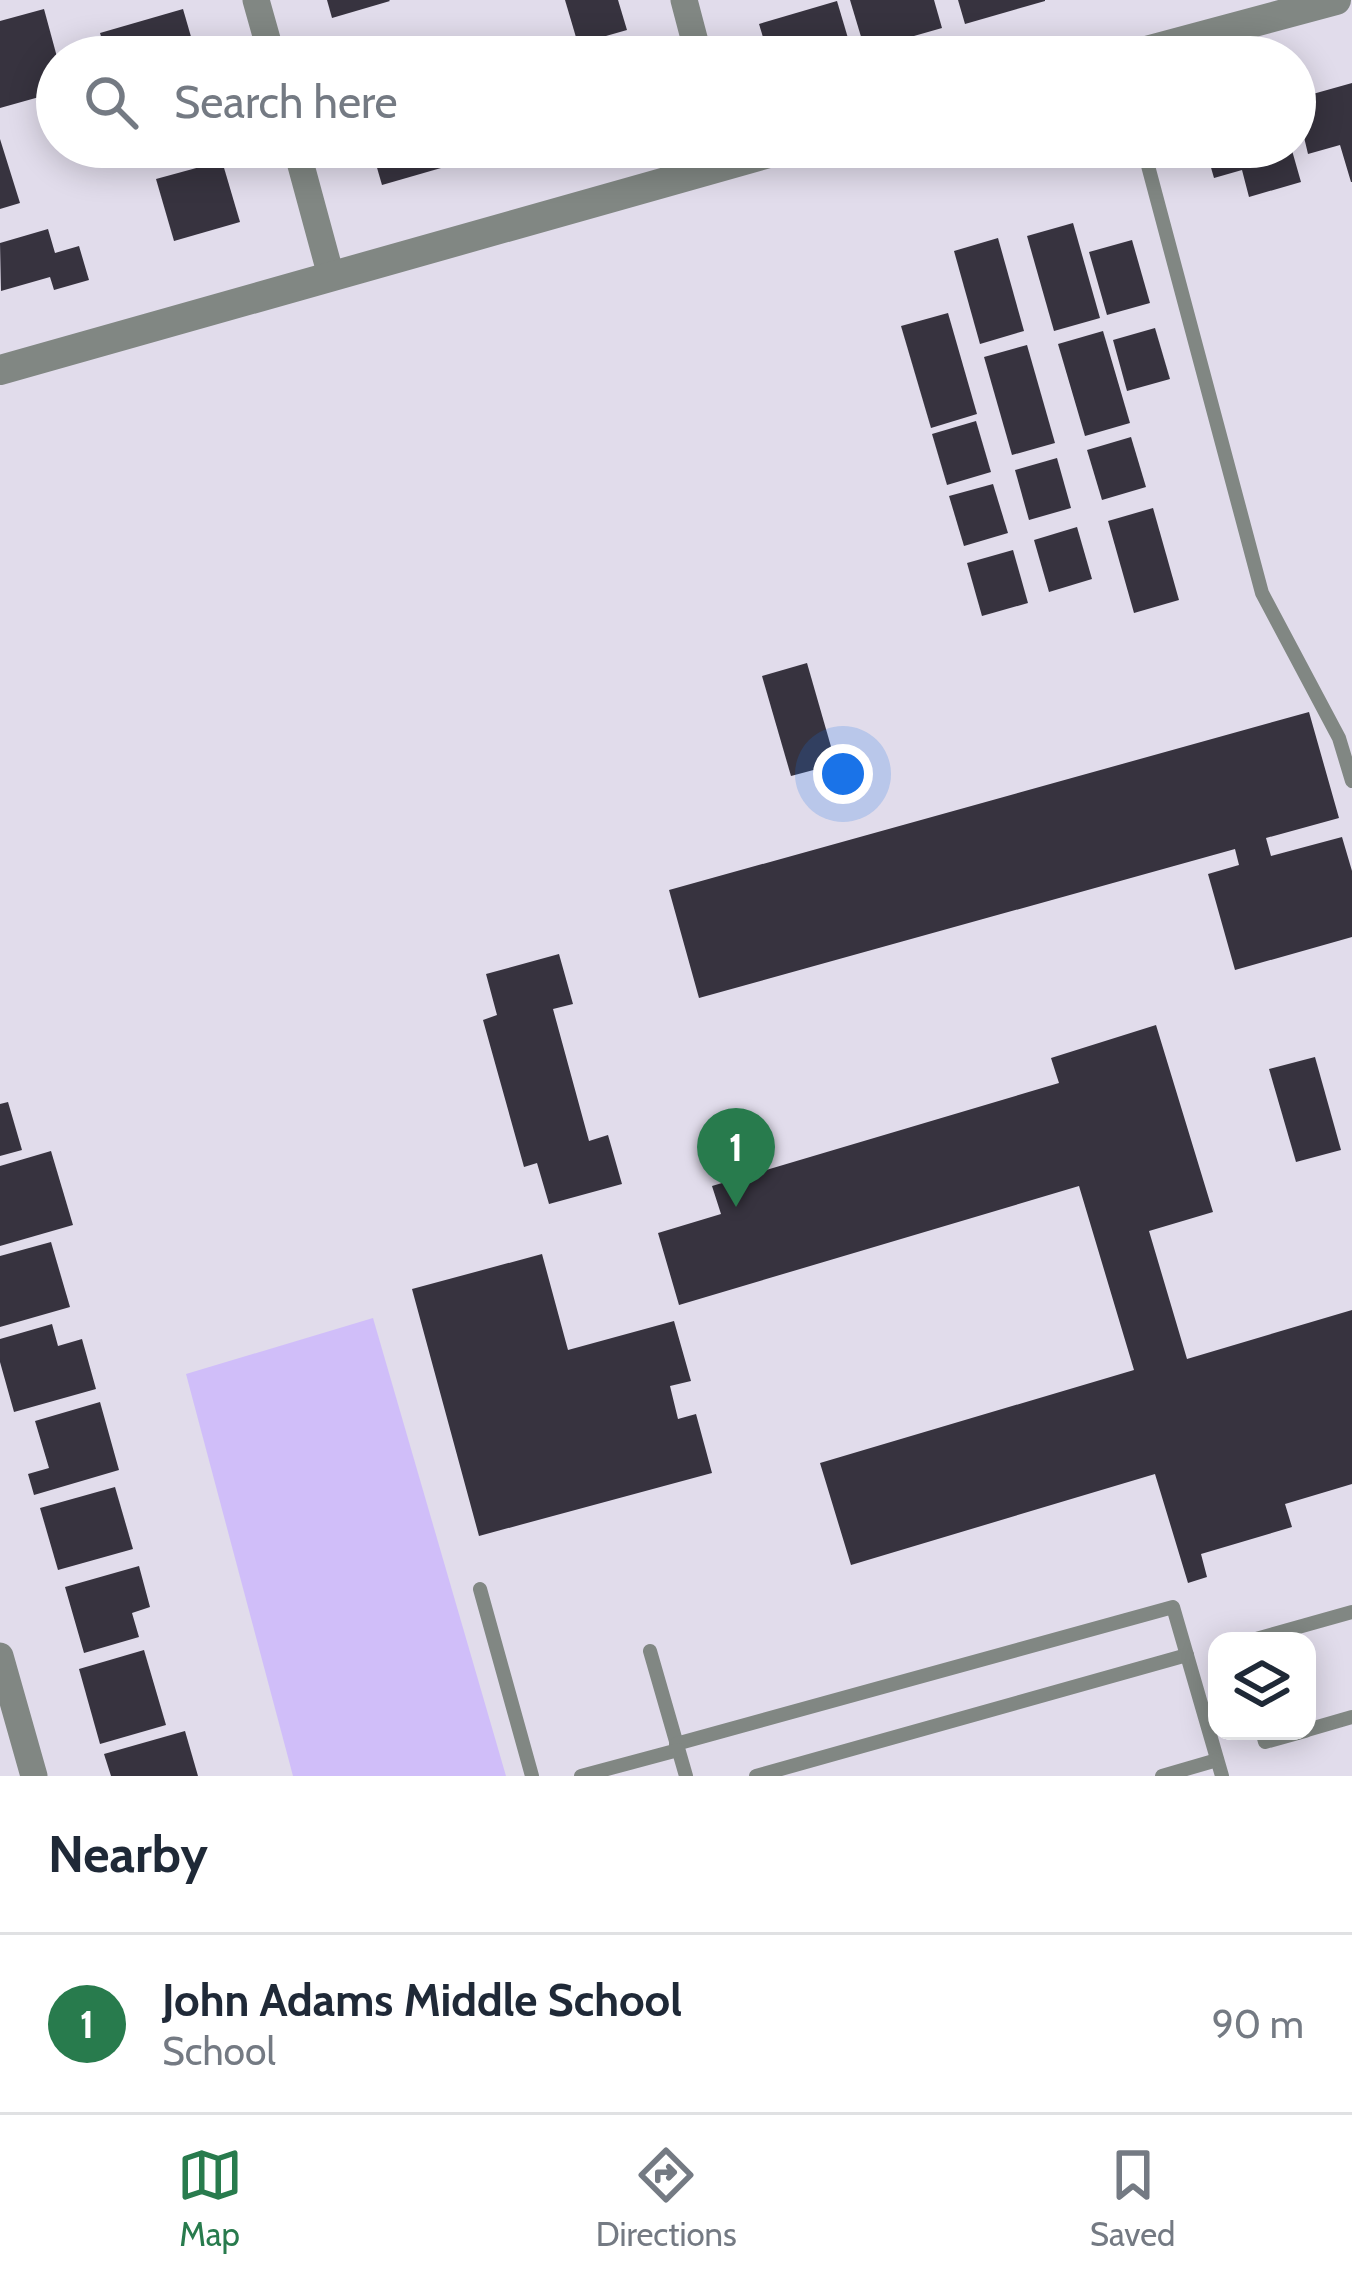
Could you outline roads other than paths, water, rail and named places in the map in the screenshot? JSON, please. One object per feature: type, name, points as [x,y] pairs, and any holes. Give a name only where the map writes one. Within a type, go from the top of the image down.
[{"type":"street","points":[[256,0],[266,36]]},
{"type":"street","points":[[684,0],[694,36]]},
{"type":"street","points":[[1202,36],[1336,0]]},
{"type":"street","points":[[302,168],[331,277]]},
{"type":"street","points":[[0,370],[331,277],[685,168]]},
{"type":"street","points":[[0,1656],[34,1776]]},
{"type":"lane","points":[[1149,168],[1262,593],[1339,738],[1352,781]]},
{"type":"lane","points":[[480,1589],[532,1776]]},
{"type":"lane","points":[[581,1776],[1173,1607],[1220,1768],[1162,1776]]},
{"type":"lane","points":[[1281,1632],[1352,1612]]},
{"type":"lane","points":[[650,1651],[686,1776]]},
{"type":"lane","points":[[757,1776],[1187,1655]]},
{"type":"lane","points":[[1316,1728],[1352,1718]]},
{"type":"place","name":"John Adams Middle School","points":[[736,1207]]}]
